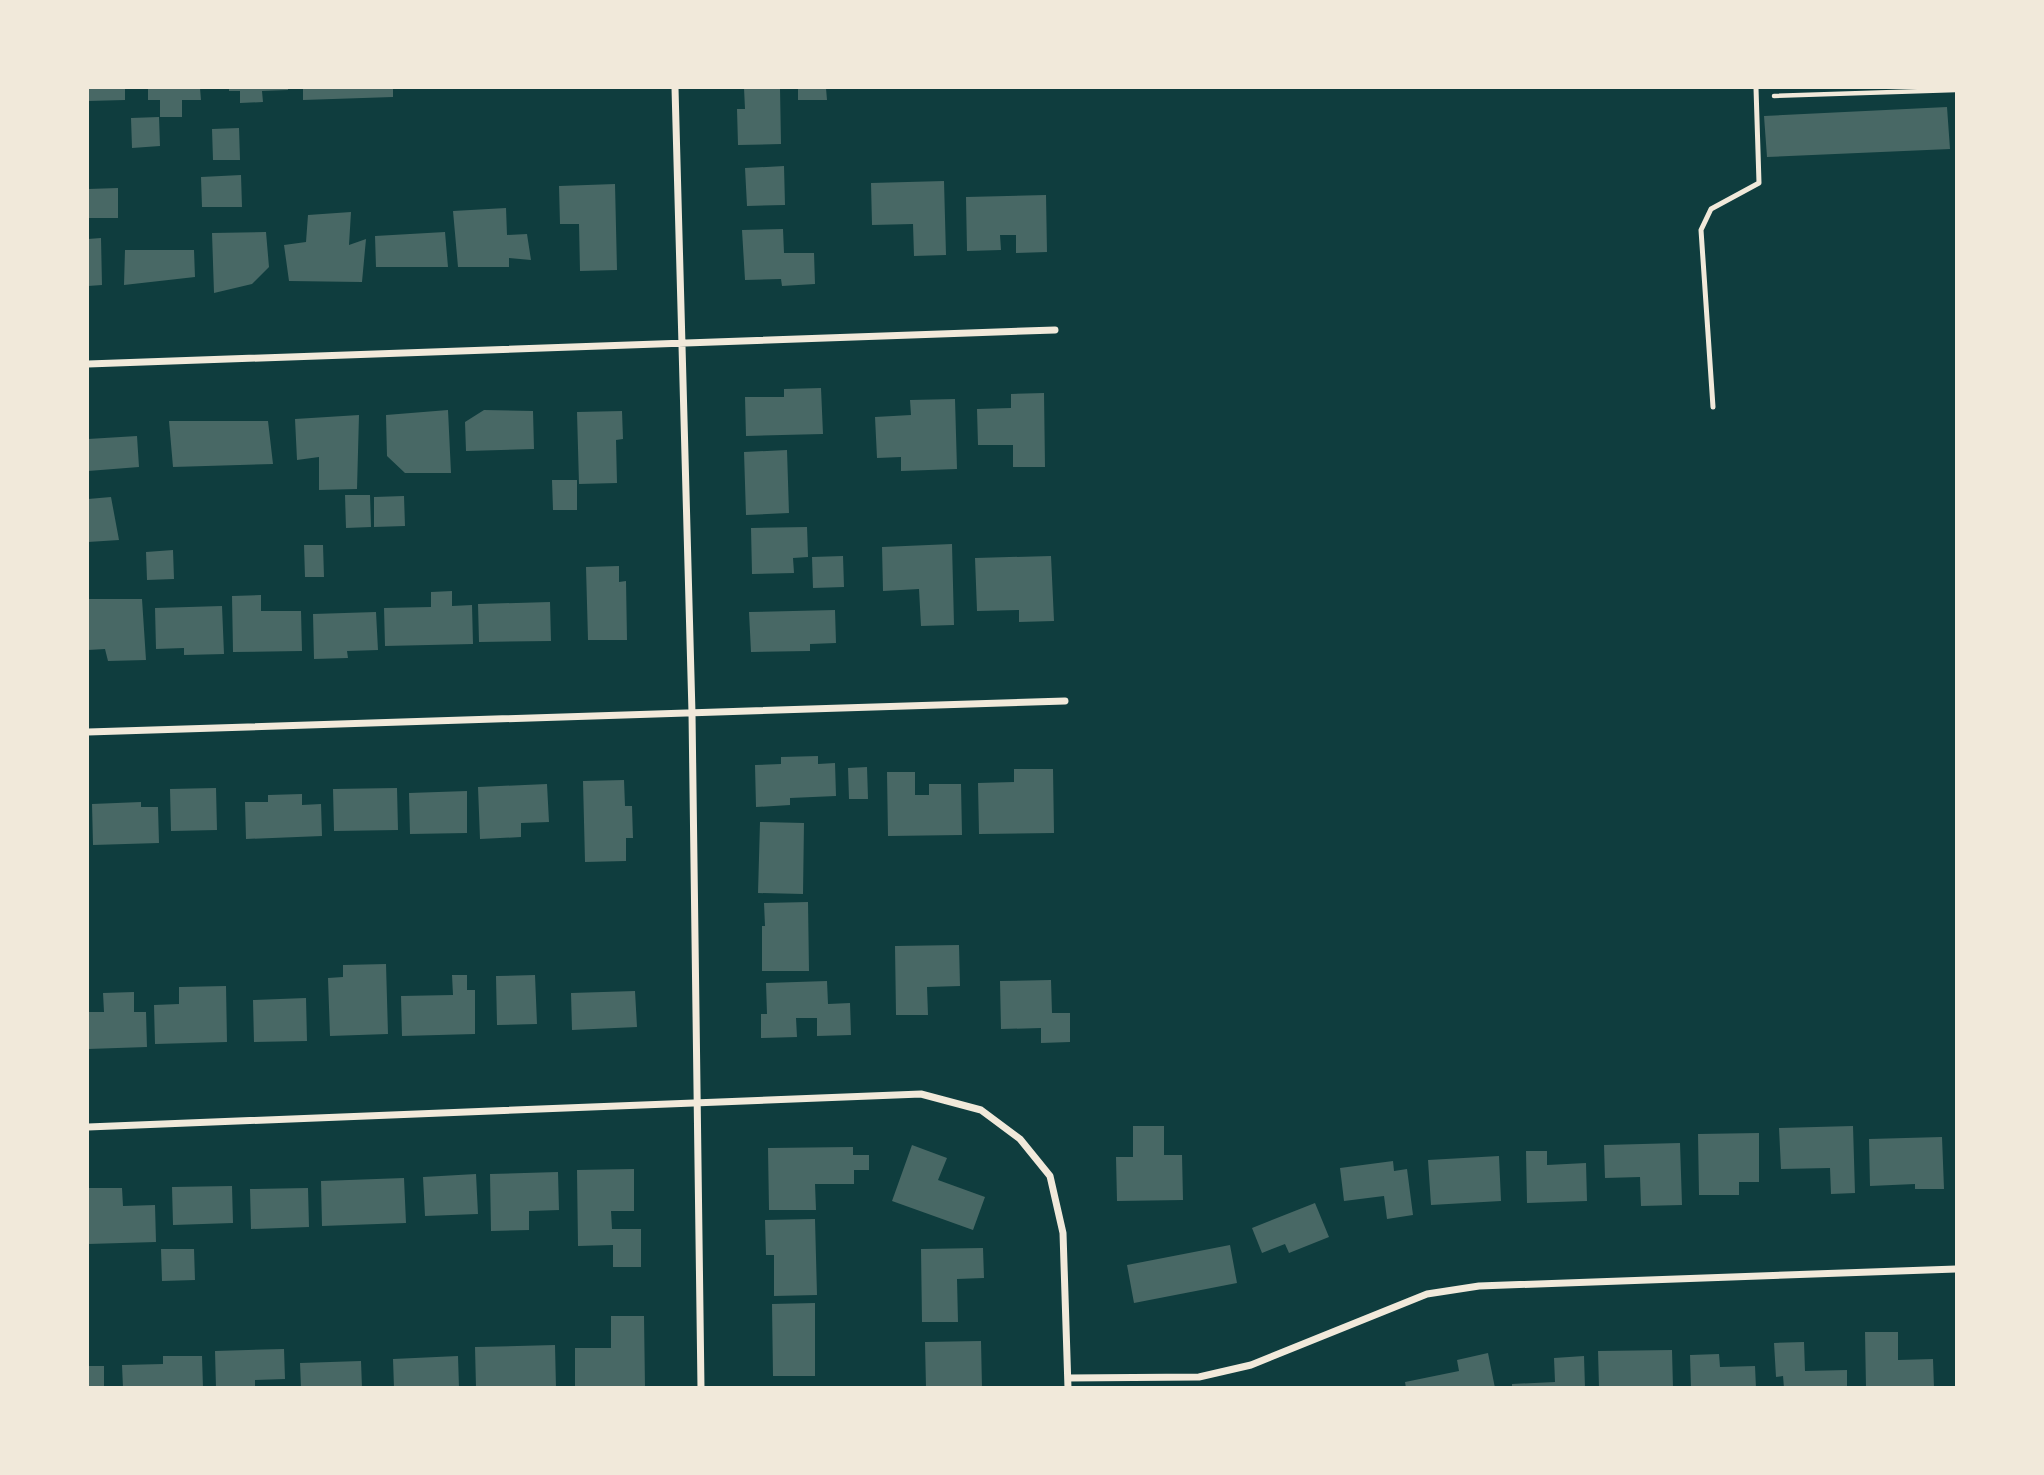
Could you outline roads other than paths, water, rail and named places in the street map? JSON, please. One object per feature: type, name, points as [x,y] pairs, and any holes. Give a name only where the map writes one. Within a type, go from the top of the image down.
[{"type":"street","points":[[675,88],[692,713],[701,1388]]},
{"type":"street","points":[[88,364],[1055,330]]},
{"type":"street","points":[[88,732],[1065,701]]},
{"type":"street","points":[[88,1127],[921,1094],[981,1110],[1020,1139],[1049,1176],[1063,1233],[1068,1388]]},
{"type":"street","points":[[1068,1378],[1199,1377],[1251,1365],[1427,1294],[1479,1286],[1956,1269]]},
{"type":"lane","points":[[1713,407],[1701,230],[1711,209],[1759,183],[1756,88]]}]
